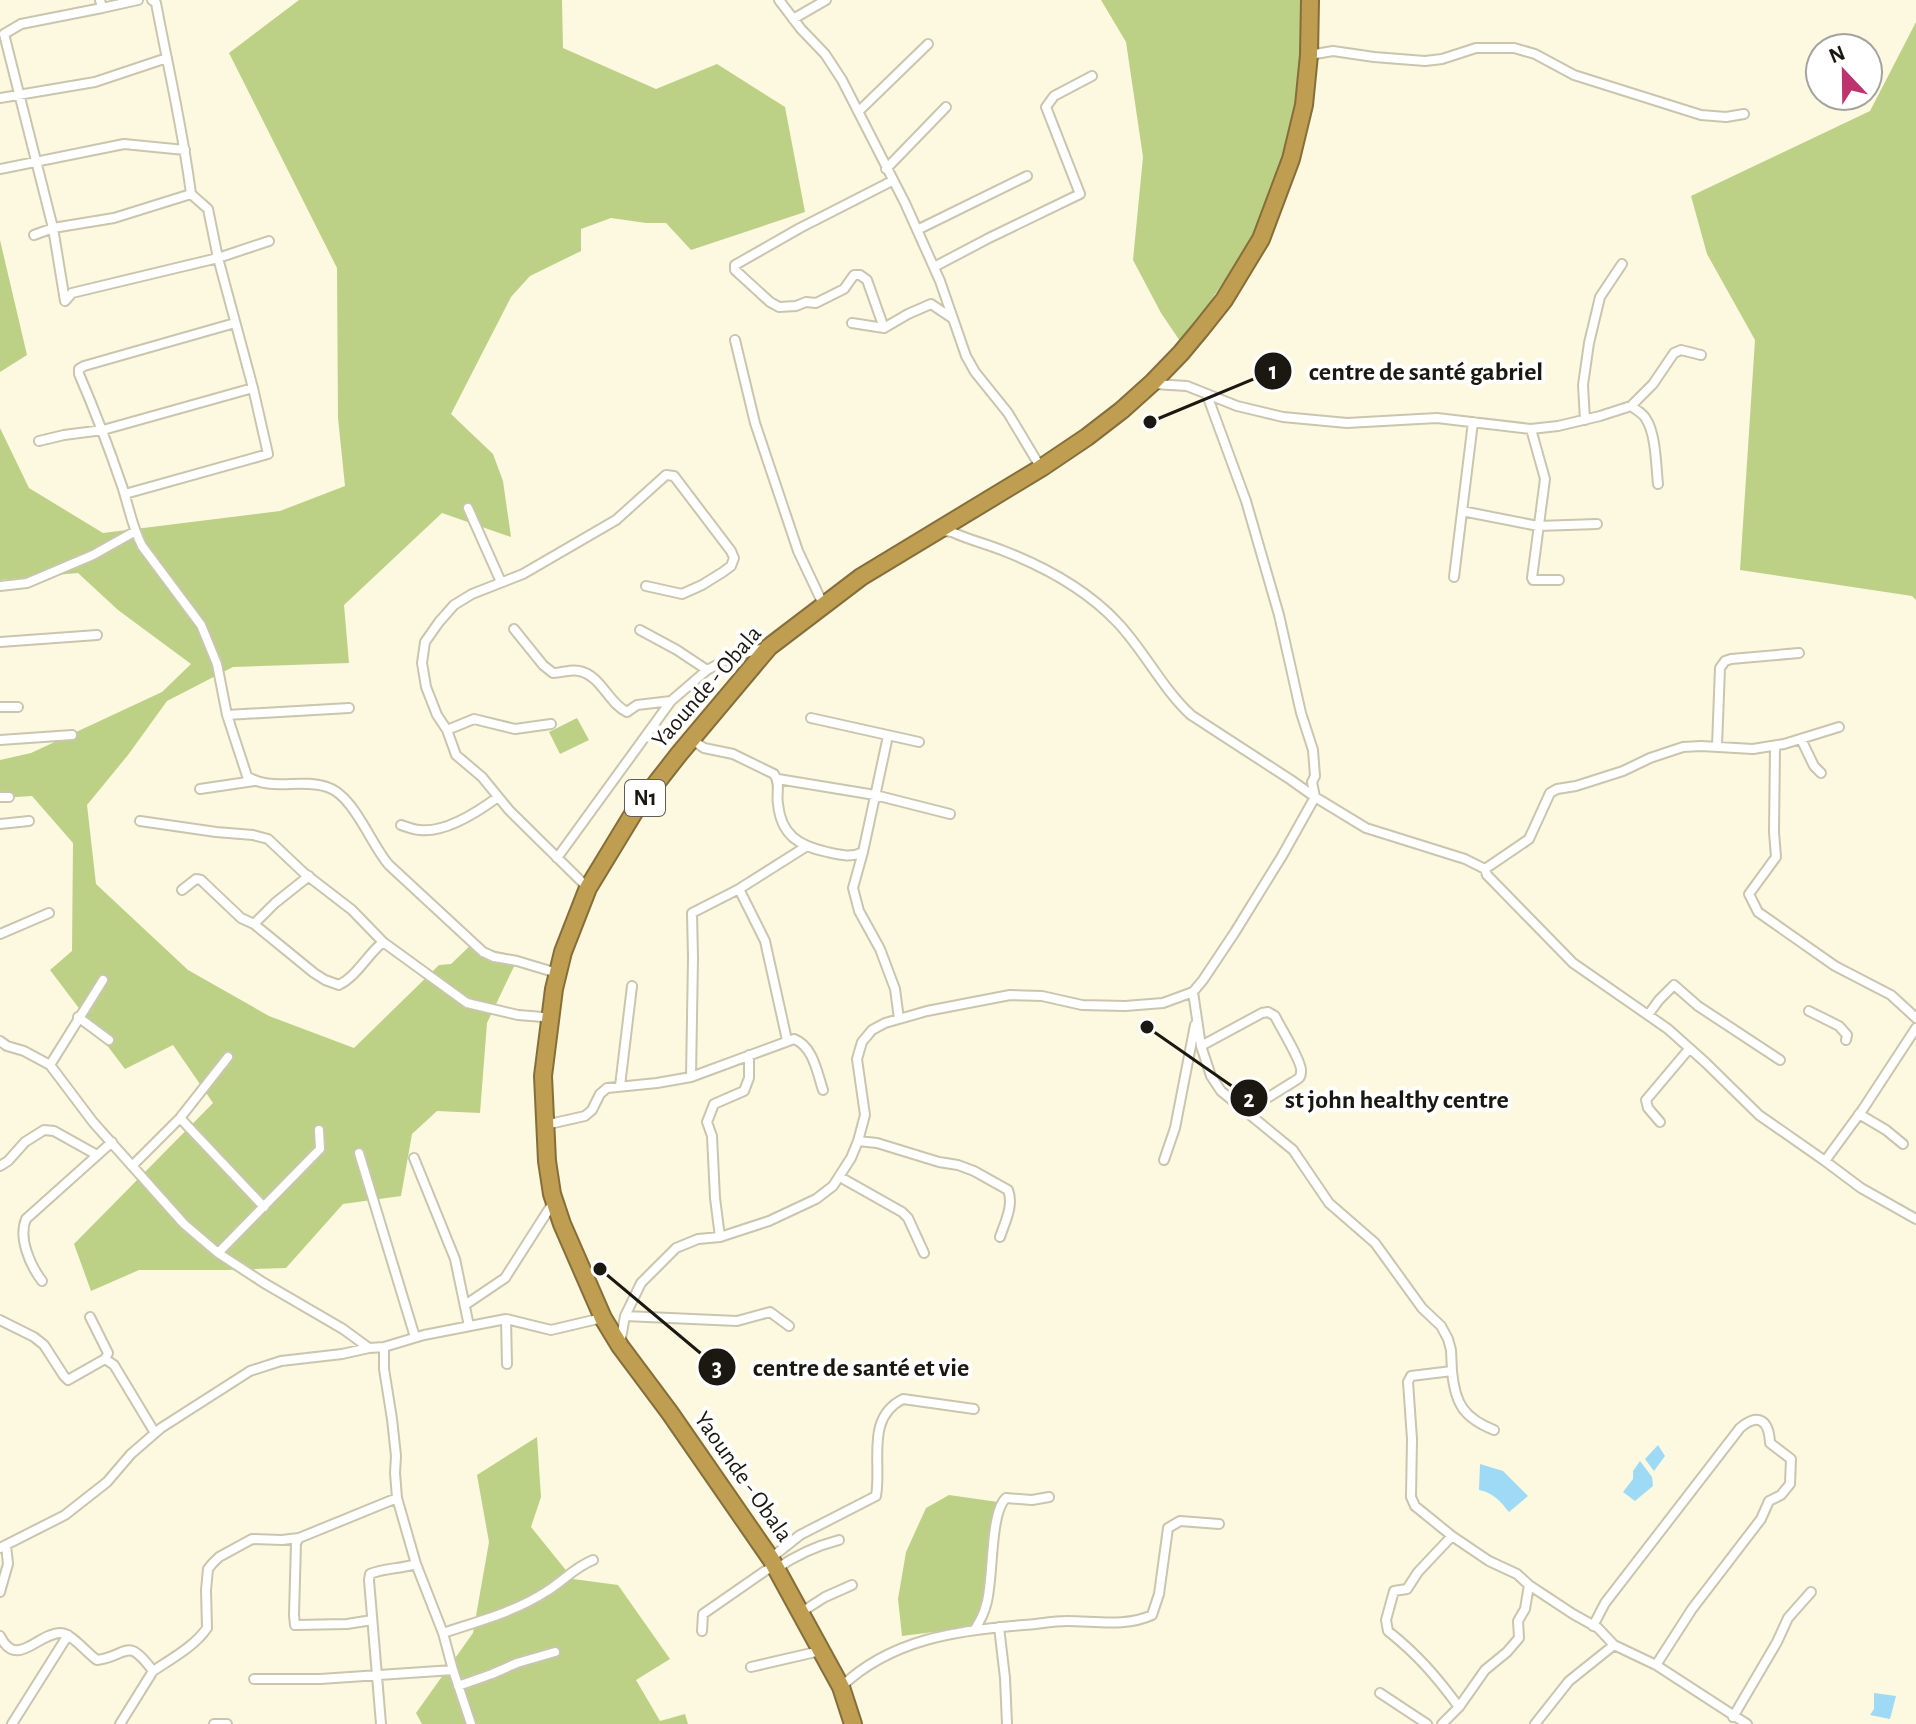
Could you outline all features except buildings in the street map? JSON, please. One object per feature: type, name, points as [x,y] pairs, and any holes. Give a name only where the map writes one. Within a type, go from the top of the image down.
[{"type":"highway","name":"Yaounde - Obala","points":[[853,1724],[841,1687],[773,1564],[603,1318],[562,1224],[552,1194],[547,1161],[543,1076],[558,973],[588,888],[636,809],[769,647],[861,577],[1041,468],[1122,410],[1181,353],[1224,300],[1261,239],[1291,159],[1304,105],[1310,0]]},
{"type":"street","points":[[138,0],[101,4],[21,24],[4,34],[53,228],[65,301],[72,293],[218,258],[269,241]]},
{"type":"street","points":[[125,494],[268,454],[208,209],[191,194],[156,3],[152,0]]},
{"type":"street","points":[[779,0],[825,54],[842,80],[934,267],[966,356],[1008,413],[1041,468]]},
{"type":"street","points":[[793,19],[826,0]]},
{"type":"street","points":[[859,111],[928,44]]},
{"type":"street","points":[[1309,55],[1333,51],[1425,61],[1476,48],[1514,48],[1535,54],[1574,75],[1701,115],[1726,117],[1744,114]]},
{"type":"street","points":[[0,98],[95,82],[167,58]]},
{"type":"street","points":[[934,267],[1080,194],[1046,107],[1054,96],[1092,76]]},
{"type":"street","points":[[886,169],[946,107]]},
{"type":"street","points":[[0,169],[124,144],[185,150]]},
{"type":"street","points":[[917,230],[1027,176]]},
{"type":"street","points":[[884,328],[867,280],[860,275],[854,275],[844,289],[816,303],[779,307],[735,270],[735,265],[892,181]]},
{"type":"street","points":[[34,235],[53,228],[114,218],[191,194]]},
{"type":"street","points":[[1585,420],[1583,385],[1589,343],[1600,297],[1622,264]]},
{"type":"street","points":[[852,323],[884,328],[931,304],[953,318]]},
{"type":"street","points":[[235,323],[79,369],[79,374],[103,430],[125,494],[134,532],[201,625],[217,664],[227,715],[247,776],[254,781]]},
{"type":"street","points":[[735,340],[759,438],[798,551],[823,604]]},
{"type":"street","points":[[1152,383],[1187,386],[1259,413],[1316,420],[1371,423],[1437,418],[1531,429],[1585,420],[1631,406],[1653,384],[1674,353],[1681,350],[1701,355]]},
{"type":"street","points":[[39,441],[103,430],[253,388]]},
{"type":"street","points":[[620,1346],[625,1316],[641,1283],[676,1248],[698,1239],[720,1237],[769,1221],[816,1199],[833,1186],[851,1158],[865,1115],[857,1059],[862,1042],[872,1030],[899,1019],[1010,995],[1042,996],[1082,1005],[1125,1006],[1163,1003],[1193,992],[1282,856],[1315,797],[1313,750],[1246,501],[1207,395]]},
{"type":"street","points":[[1631,406],[1644,415],[1649,425],[1658,484]]},
{"type":"street","points":[[1454,577],[1473,422]]},
{"type":"street","points":[[1531,429],[1545,479],[1532,578],[1559,580]]},
{"type":"street","points":[[588,888],[509,810],[482,777],[456,755],[426,687],[422,663],[425,642],[454,605],[472,594],[523,574],[616,520],[666,475],[674,476],[734,558],[731,566],[723,572],[682,594],[646,586]]},
{"type":"street","points":[[468,508],[501,582]]},
{"type":"street","points":[[1462,511],[1538,526],[1597,524]]},
{"type":"street","points":[[938,530],[952,532],[1037,565],[1081,593],[1117,622],[1179,704],[1191,715],[1315,797],[1366,828],[1485,869],[1525,916],[1573,963],[1668,1029],[1759,1115],[1861,1188],[1916,1219]]},
{"type":"street","points":[[0,586],[27,583],[93,555],[134,532]]},
{"type":"street","points":[[514,629],[553,673],[575,670],[584,673],[597,681],[624,711],[637,705],[671,701]]},
{"type":"street","points":[[640,630],[707,670]]},
{"type":"street","points":[[0,642],[97,635]]},
{"type":"street","points":[[557,858],[671,701],[707,670],[734,656],[769,647]]},
{"type":"street","points":[[1717,746],[1722,664],[1741,658],[1799,653]]},
{"type":"street","points":[[0,707],[18,707]]},
{"type":"street","points":[[227,715],[349,708]]},
{"type":"street","points":[[811,718],[919,742]]},
{"type":"street","points":[[447,730],[474,719],[515,729],[551,724]]},
{"type":"street","points":[[1485,869],[1529,839],[1550,793],[1557,789],[1623,771],[1683,747],[1743,749],[1775,746],[1839,727]]},
{"type":"street","points":[[0,740],[72,735]]},
{"type":"street","points":[[888,736],[853,888],[859,911],[880,949],[895,989],[899,1019]]},
{"type":"street","points":[[691,739],[704,748],[733,754],[774,774],[778,779],[777,805],[786,831],[797,843],[854,856],[863,852]]},
{"type":"street","points":[[1801,739],[1814,766],[1821,773]]},
{"type":"street","points":[[1775,746],[1776,857],[1749,894],[1758,912],[1835,966],[1891,995],[1916,1018]]},
{"type":"street","points":[[778,779],[875,795],[950,814]]},
{"type":"street","points":[[200,789],[254,781],[328,787],[353,809],[389,865],[483,952],[558,973]]},
{"type":"street","points":[[401,825],[423,831],[449,825],[498,797]]},
{"type":"street","points":[[0,824],[29,821]]},
{"type":"street","points":[[140,821],[268,839],[352,910],[383,942],[467,1003],[521,1016],[543,1017],[549,1023]]},
{"type":"street","points":[[691,1077],[692,913],[739,889],[807,846]]},
{"type":"street","points":[[254,924],[309,876]]},
{"type":"street","points":[[182,890],[196,879],[201,880],[241,918],[254,924],[314,973],[339,985],[349,979],[383,942]]},
{"type":"street","points":[[739,889],[765,941],[787,1040]]},
{"type":"street","points":[[0,934],[49,913]]},
{"type":"street","points":[[50,1065],[103,980]]},
{"type":"street","points":[[1648,1015],[1674,985],[1698,1006],[1780,1060]]},
{"type":"street","points":[[620,1086],[632,986]]},
{"type":"street","points":[[1193,992],[1201,1046],[1211,1076],[1221,1091],[1293,1150],[1329,1203],[1375,1243],[1448,1339],[1455,1394],[1460,1405],[1468,1416],[1494,1430]]},
{"type":"street","points":[[1809,1011],[1839,1026],[1847,1035],[1846,1040]]},
{"type":"street","points":[[1201,1046],[1262,1013],[1275,1016],[1298,1059],[1302,1070],[1300,1077],[1246,1111]]},
{"type":"street","points":[[78,1017],[109,1040]]},
{"type":"street","points":[[1164,1160],[1180,1106],[1196,1021]]},
{"type":"street","points":[[1825,1161],[1916,1028]]},
{"type":"street","points":[[0,1031],[3,1043],[50,1065],[93,1122],[184,1224],[218,1253],[369,1348]]},
{"type":"street","points":[[545,1125],[585,1116],[607,1088],[691,1077],[794,1039],[802,1042],[811,1054],[823,1090]]},
{"type":"street","points":[[1660,1122],[1648,1108],[1646,1100],[1689,1049]]},
{"type":"street","points":[[720,1237],[712,1136],[707,1122],[714,1104],[744,1091],[749,1078],[749,1055]]},
{"type":"street","points":[[132,1166],[180,1118],[228,1057]]},
{"type":"street","points":[[1859,1114],[1903,1144]]},
{"type":"street","points":[[180,1118],[264,1207]]},
{"type":"street","points":[[0,1166],[25,1142],[44,1130],[54,1131],[97,1155]]},
{"type":"street","points":[[218,1253],[320,1149],[319,1130]]},
{"type":"street","points":[[858,1141],[877,1143],[958,1165],[1008,1190],[1010,1205],[1000,1237]]},
{"type":"street","points":[[42,1281],[34,1270],[22,1229],[26,1219],[112,1142]]},
{"type":"street","points":[[359,1153],[415,1337]]},
{"type":"street","points":[[414,1158],[455,1259],[469,1326]]},
{"type":"street","points":[[840,1177],[902,1212],[908,1218],[924,1253]]},
{"type":"street","points":[[465,1305],[505,1278],[551,1206],[552,1194]]},
{"type":"street","points":[[625,1316],[737,1321],[770,1312],[789,1326]]},
{"type":"street","points":[[0,1320],[44,1345],[68,1380],[105,1359],[108,1353],[90,1317]]},
{"type":"street","points":[[0,1592],[8,1564],[3,1547],[65,1515],[107,1482],[131,1454],[155,1433],[250,1371],[281,1361],[384,1347],[415,1337],[506,1319],[551,1330],[603,1318]]},
{"type":"street","points":[[506,1319],[507,1364]]},
{"type":"street","points":[[384,1347],[384,1369],[396,1456],[397,1498],[416,1564],[443,1633],[471,1724]]},
{"type":"street","points":[[105,1359],[114,1365],[155,1433]]},
{"type":"street","points":[[1452,1371],[1411,1376],[1408,1382],[1412,1439],[1411,1497],[1415,1506],[1489,1561],[1517,1574],[1529,1585],[1598,1628],[1614,1645],[1656,1665],[1747,1724]]},
{"type":"street","points":[[702,1631],[703,1614],[771,1568],[800,1535],[876,1496],[877,1442],[887,1410],[894,1404],[903,1399],[974,1409]]},
{"type":"street","points":[[1593,1626],[1605,1603],[1740,1428],[1751,1420],[1765,1423],[1770,1429],[1770,1443],[1791,1459],[1790,1484],[1781,1495],[1769,1501],[1761,1519],[1692,1609],[1656,1665]]},
{"type":"street","points":[[975,1629],[987,1604],[1000,1504],[1006,1498],[1032,1500],[1049,1497]]},
{"type":"street","points":[[120,1724],[153,1671],[186,1648],[207,1628],[208,1569],[219,1557],[252,1539],[299,1538],[397,1498]]},
{"type":"street","points":[[841,1687],[883,1655],[940,1635],[1063,1621],[1124,1622],[1144,1619],[1152,1615],[1159,1594],[1168,1528],[1180,1521],[1219,1524]]},
{"type":"street","points":[[1452,1536],[1418,1572],[1407,1589],[1394,1591],[1386,1620],[1388,1631],[1413,1651],[1459,1707]]},
{"type":"street","points":[[299,1538],[295,1548],[295,1625],[372,1620]]},
{"type":"street","points":[[773,1564],[839,1540]]},
{"type":"street","points":[[443,1633],[510,1612],[549,1590],[580,1565],[593,1560]]},
{"type":"street","points":[[381,1724],[370,1574],[416,1564]]},
{"type":"street","points":[[799,1613],[852,1585]]},
{"type":"street","points":[[1442,1724],[1459,1707],[1485,1670],[1519,1638],[1518,1621],[1525,1609],[1529,1585]]},
{"type":"street","points":[[1733,1717],[1788,1618],[1811,1592]]},
{"type":"street","points":[[999,1627],[1007,1724]]},
{"type":"street","points":[[0,1636],[5,1646],[18,1651],[60,1633],[68,1635],[97,1660],[131,1649],[153,1671]]},
{"type":"street","points":[[12,1724],[68,1635]]},
{"type":"street","points":[[1535,1724],[1569,1681],[1614,1645]]},
{"type":"street","points":[[751,1667],[821,1650]]},
{"type":"street","points":[[458,1686],[555,1652]]},
{"type":"street","points":[[254,1679],[320,1679],[453,1670]]},
{"type":"street","points":[[1380,1693],[1427,1724]]},
{"type":"street","points":[[214,1724],[227,1724]]},
{"type":"green space","points":[[299,0],[562,0],[563,48],[656,89],[717,64],[785,107],[805,212],[691,250],[666,223],[611,218],[581,229],[581,251],[530,276],[511,297],[451,414],[493,454],[503,481],[511,537],[442,513],[344,605],[349,663],[233,667],[167,701],[87,805],[96,884],[188,970],[269,1016],[354,1048],[439,965],[451,964],[475,941],[482,948],[519,956],[487,1023],[480,1113],[437,1111],[412,1134],[401,1196],[343,1204],[286,1268],[139,1270],[91,1291],[74,1244],[213,1103],[173,1045],[125,1069],[50,970],[72,951],[73,843],[32,796],[0,798],[0,760],[31,753],[162,692],[191,664],[118,610],[78,573],[0,580],[0,428],[29,488],[103,533],[280,511],[345,486],[338,418],[337,268],[229,53]]},
{"type":"green space","points":[[1101,0],[1311,0],[1311,42],[1288,153],[1256,233],[1182,344],[1161,313],[1133,260],[1143,157],[1126,42]]},
{"type":"green space","points":[[1916,22],[1916,600],[1912,596],[1740,570],[1755,340],[1707,254],[1691,196],[1868,112],[1884,112],[1884,84]]},
{"type":"green space","points":[[0,240],[27,355],[0,372]]},
{"type":"green space","points":[[577,718],[589,740],[560,754],[549,732]]},
{"type":"green space","points":[[537,1437],[541,1497],[531,1527],[573,1579],[618,1585],[670,1659],[636,1680],[660,1721],[685,1714],[688,1724],[422,1724],[416,1713],[473,1633],[489,1542],[477,1475]]},
{"type":"green space","points":[[949,1495],[1005,1503],[988,1610],[981,1626],[902,1636],[898,1599],[906,1552],[926,1508]]},
{"type":"water","points":[[1658,1445],[1665,1456],[1654,1471],[1645,1459]]},
{"type":"water","points":[[1640,1461],[1652,1477],[1653,1486],[1635,1501],[1623,1492],[1633,1479],[1633,1471]]},
{"type":"water","points":[[1480,1464],[1503,1471],[1528,1496],[1509,1512],[1493,1495],[1479,1490]]},
{"type":"water","points":[[1874,1693],[1896,1696],[1890,1719],[1870,1715],[1874,1709]]},
{"type":"place","name":"centre de santé gabriel","points":[[1150,422]]},
{"type":"place","name":"st john healthy centre","points":[[1147,1027]]},
{"type":"place","name":"centre de santé et vie","points":[[600,1269]]}]
